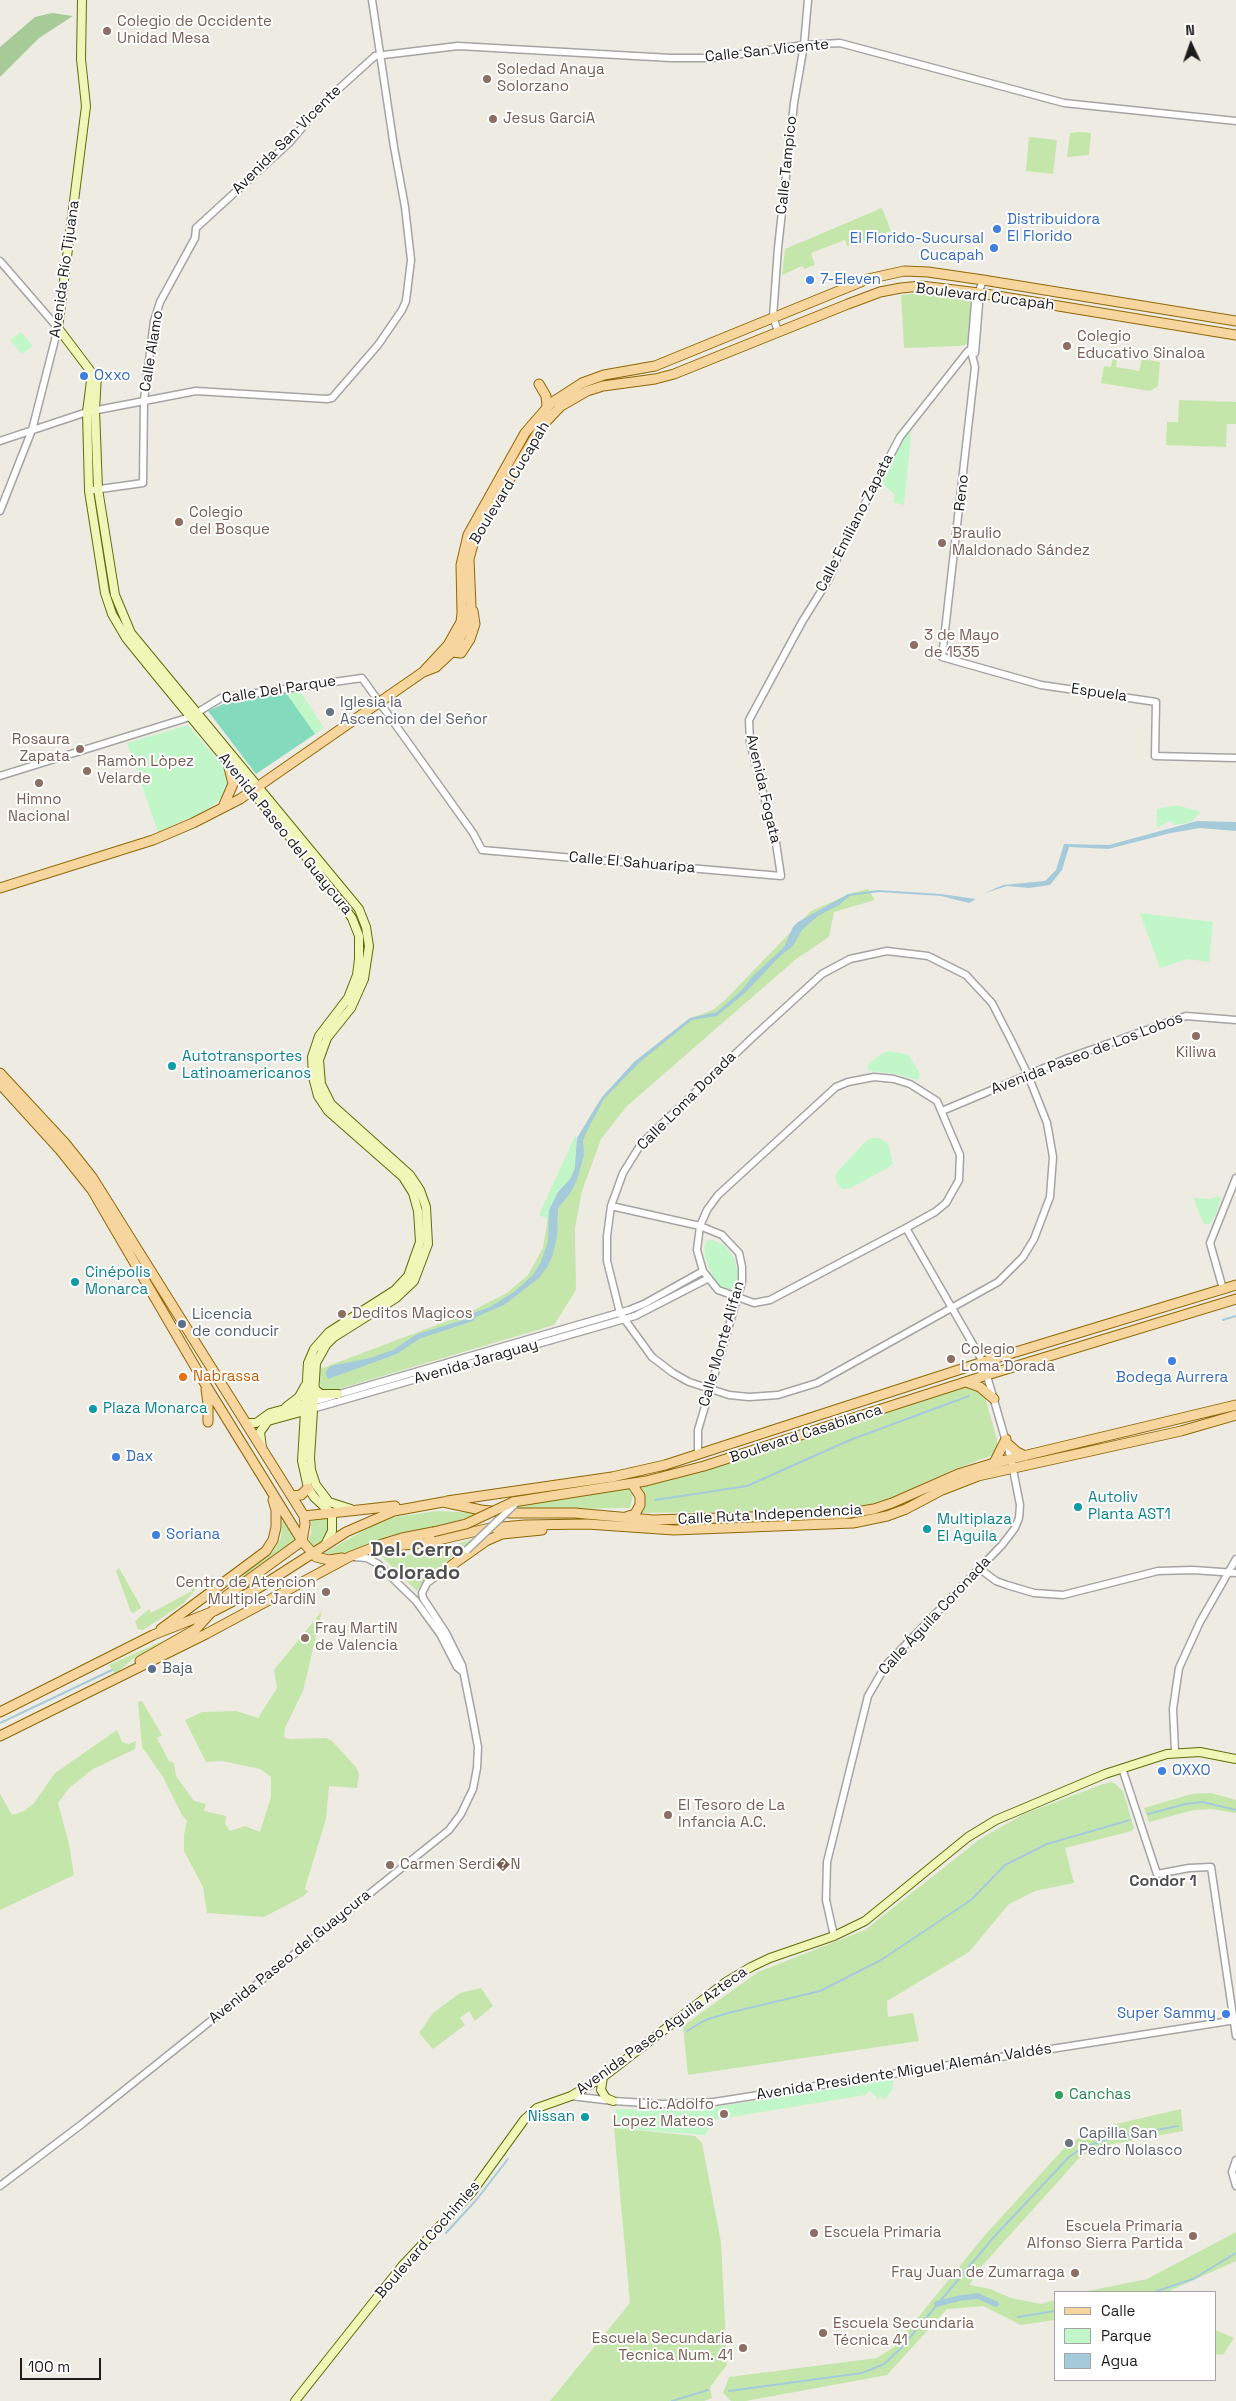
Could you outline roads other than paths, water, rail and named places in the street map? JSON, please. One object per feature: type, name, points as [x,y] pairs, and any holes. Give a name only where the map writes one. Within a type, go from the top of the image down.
[{"type":"main road","name":"Avenida Río Tijuana","points":[[58,328],[86,106],[80,59],[82,0]]},
{"type":"main road","name":"Boulevard Cucapah","points":[[423,672],[448,645],[461,622],[461,566],[465,542],[525,433],[548,406],[566,392],[589,380],[664,363],[868,279],[911,271],[983,280],[1236,321]]},
{"type":"main road","name":"Boulevard Cucapah","points":[[423,672],[436,667],[452,652],[464,634],[471,606],[469,567],[472,545],[527,450],[537,433],[554,412],[587,391],[602,386],[655,379],[674,374],[880,292],[921,286],[1236,335]]},
{"type":"main road","points":[[58,328],[95,374]]},
{"type":"main road","name":"Avenida Paseo del Guaycura","points":[[95,374],[98,489],[115,595],[120,611],[131,632],[228,763],[254,788]]},
{"type":"main road","name":"Avenida Paseo del Guaycura","points":[[95,374],[87,412],[88,491],[105,594],[112,614],[126,638],[254,788],[347,909],[359,936],[360,959],[354,984],[344,1004],[319,1036],[312,1057],[313,1077],[318,1096],[334,1117],[403,1177],[413,1193],[419,1218],[420,1242],[408,1276],[395,1290],[335,1327],[323,1338],[311,1354],[310,1458],[316,1485],[329,1502],[344,1508],[360,1510]]},
{"type":"main road","points":[[539,384],[546,396],[548,406]]},
{"type":"main road","points":[[527,450],[525,433],[537,433]]},
{"type":"main road","points":[[0,888],[153,840],[182,829],[223,808],[254,788],[423,672]]},
{"type":"main road","points":[[223,808],[233,784],[228,763]]},
{"type":"main road","points":[[0,1073],[65,1143],[88,1171],[173,1310],[247,1423],[304,1516],[302,1541],[226,1596],[196,1629],[138,1661],[129,1672]]},
{"type":"main road","points":[[0,1084],[60,1150],[92,1190],[204,1382],[302,1541],[311,1553],[329,1560],[349,1557]]},
{"type":"main road","name":"Boulevard Casablanca","points":[[443,1502],[631,1474],[698,1455],[983,1362],[1236,1285]]},
{"type":"main road","name":"Boulevard Casablanca","points":[[372,1548],[402,1538],[466,1524],[524,1500],[632,1484],[704,1466],[987,1375],[1236,1300]]},
{"type":"main road","points":[[204,1382],[208,1404],[208,1422]]},
{"type":"main road","points":[[278,1411],[294,1402],[310,1382],[321,1394],[338,1394]]},
{"type":"main road","points":[[966,1382],[980,1387],[994,1399]]},
{"type":"main road","name":"Calle Ruta Independencia","points":[[410,1508],[443,1502],[481,1510],[511,1513],[574,1513],[673,1520],[844,1514],[874,1509],[958,1474],[994,1463],[1012,1463],[1024,1456],[1236,1405]]},
{"type":"main road","name":"Avenida Paseo del Guaycura","points":[[309,1406],[302,1462],[308,1488],[314,1497],[332,1514]]},
{"type":"main road","name":"Avenida Jaraguay","points":[[264,1421],[278,1411],[309,1406]]},
{"type":"main road","name":"Avenida Jaraguay","points":[[247,1423],[264,1421],[309,1406]]},
{"type":"main road","name":"Calle Ruta Independencia","points":[[559,1524],[674,1530],[853,1523],[887,1516],[960,1482],[1012,1463],[1181,1431],[1236,1414]]},
{"type":"main road","points":[[262,1448],[260,1432],[264,1421]]},
{"type":"main road","points":[[994,1463],[1006,1441],[1024,1456]]},
{"type":"main road","points":[[624,1518],[635,1514],[640,1505],[640,1496],[632,1484]]},
{"type":"main road","points":[[153,1635],[266,1551],[273,1540],[277,1519],[269,1485]]},
{"type":"main road","points":[[292,1496],[302,1495],[308,1488]]},
{"type":"main road","points":[[304,1516],[398,1506],[410,1508]]},
{"type":"main road","points":[[0,1712],[153,1635],[214,1611],[260,1587],[324,1545],[377,1517],[410,1508]]},
{"type":"main road","points":[[324,1545],[332,1531],[332,1514]]},
{"type":"main road","points":[[599,1525],[605,1522],[656,1527],[690,1527],[747,1518]]},
{"type":"main road","points":[[0,1736],[218,1628],[349,1557],[372,1548],[425,1543],[490,1528],[559,1524]]},
{"type":"main road","points":[[452,1565],[486,1541],[502,1534],[540,1530],[559,1524]]},
{"type":"main road","name":"Avenida Paseo Aguila Azteca","points":[[571,2096],[603,2076],[735,1976],[770,1958],[834,1936],[865,1920],[968,1837],[996,1820],[1122,1768],[1175,1752],[1200,1752],[1236,1759]]},
{"type":"main road","points":[[603,2076],[601,2090],[606,2098],[613,2101]]},
{"type":"main road","name":"Boulevard Cochimies","points":[[295,2401],[402,2266],[472,2192],[530,2114],[546,2104],[571,2096]]},
{"type":"street","points":[[0,441],[87,412],[196,391],[323,400],[332,398],[387,334],[406,301],[411,260],[405,207],[372,0]]},
{"type":"street","name":"Calle Tampico","points":[[778,331],[773,317],[782,200],[794,103],[804,45],[808,0]]},
{"type":"street","name":"Calle San Vicente","points":[[380,55],[458,46],[703,58],[804,45],[849,44],[1064,102],[1236,121]]},
{"type":"street","name":"Avenida San Vicente","points":[[196,228],[289,143],[347,79],[369,61],[380,55]]},
{"type":"street","name":"Calle Alamo","points":[[98,489],[143,483],[144,400],[150,339],[160,302],[195,238],[196,228]]},
{"type":"street","points":[[0,262],[58,328]]},
{"type":"street","name":"Reno","points":[[942,657],[975,367],[971,351],[979,304],[978,296],[983,280]]},
{"type":"street","name":"Avenida Río Tijuana","points":[[0,512],[32,430],[58,328]]},
{"type":"street","name":"Calle Emiliano Zapata","points":[[756,704],[830,577],[840,551],[900,437],[971,351]]},
{"type":"street","points":[[88,491],[98,489]]},
{"type":"street","name":"Espuela","points":[[942,657],[1041,685],[1156,702],[1155,756],[1236,758]]},
{"type":"street","name":"Calle Del Parque","points":[[0,776],[193,715],[221,698],[359,677],[364,679],[441,791],[474,834],[482,850]]},
{"type":"street","name":"Avenida Fogata","points":[[756,704],[749,720],[750,742],[776,843],[781,876]]},
{"type":"street","name":"Calle El Sahuaripa","points":[[482,850],[781,876]]},
{"type":"street","name":"Calle Loma Dorada","points":[[887,951],[928,956],[966,975],[992,1003],[1028,1075],[1051,1140],[1053,1176],[1050,1197],[1034,1239],[1023,1256],[998,1282],[832,1375],[793,1392],[763,1397],[748,1397],[709,1389],[688,1382],[652,1357],[624,1320],[620,1313],[607,1261],[611,1206],[623,1173],[641,1144],[822,974],[850,959],[887,951]]},
{"type":"street","name":"Avenida Paseo de Los Lobos","points":[[942,1111],[1028,1075],[1186,1016],[1236,1020]]},
{"type":"street","points":[[874,1077],[894,1079],[910,1084],[937,1101],[960,1155],[959,1180],[954,1192],[940,1208],[770,1300],[754,1303],[737,1298],[718,1290],[707,1279],[697,1250],[700,1226],[707,1210],[718,1195],[836,1087],[848,1082],[874,1077]]},
{"type":"street","points":[[1224,1289],[1210,1243],[1236,1178]]},
{"type":"street","name":"Calle Monte Alifan","points":[[611,1206],[700,1226],[722,1235],[739,1253],[742,1266],[742,1282],[698,1430],[698,1455]]},
{"type":"street","name":"Calle Águila Coronada","points":[[834,1936],[826,1900],[828,1856],[868,1696],[876,1679],[896,1654],[980,1569],[1015,1528],[1019,1518],[1020,1505],[1012,1463],[983,1362],[951,1310],[906,1228]]},
{"type":"street","name":"Avenida Jaraguay","points":[[309,1406],[338,1394],[620,1313],[644,1304],[703,1271]]},
{"type":"street","name":"Avenida Jaraguay","points":[[309,1406],[624,1320],[653,1309],[707,1279]]},
{"type":"street","name":"Avenida Paseo del Guaycura","points":[[0,2186],[82,2124],[452,1826],[461,1814],[473,1789],[478,1747],[456,1650],[423,1598],[422,1593],[427,1583],[452,1565],[514,1504]]},
{"type":"street","name":"Avenida Paseo del Guaycura","points":[[349,1557],[362,1557],[372,1560],[400,1584],[428,1617],[457,1667],[462,1672]]},
{"type":"street","points":[[1175,1752],[1174,1709],[1179,1668],[1200,1622],[1236,1559]]},
{"type":"street","points":[[980,1569],[996,1581],[1016,1588],[1034,1593],[1063,1595],[1158,1571],[1193,1570],[1236,1573]]},
{"type":"street","points":[[1122,1768],[1157,1874],[1189,1868],[1210,1867],[1236,2036]]},
{"type":"street","name":"Avenida Presidente Miguel Alemán Valdés","points":[[571,2096],[613,2101],[683,2105],[714,2102],[1235,2020]]},
{"type":"street","points":[[1236,2160],[1232,2172],[1236,2186]]},
{"type":"water","points":[[1197,821],[1236,822],[1236,831],[1200,828],[1171,833],[1108,849],[1069,847],[1062,870],[1050,885],[1029,888],[1007,886],[985,893],[1003,885],[1045,881],[1056,870],[1064,844],[1109,845]]},
{"type":"water","points":[[878,890],[941,894],[976,899],[969,903],[941,896],[879,892],[850,896],[839,905],[818,916],[802,930],[793,946],[780,956],[745,993],[717,1016],[692,1020],[639,1063],[604,1099],[583,1141],[584,1155],[577,1180],[571,1192],[558,1208],[557,1237],[553,1254],[548,1266],[539,1278],[504,1305],[476,1317],[473,1321],[419,1339],[397,1354],[328,1379],[325,1373],[330,1366],[370,1358],[393,1350],[417,1334],[467,1319],[468,1315],[490,1307],[514,1292],[533,1275],[541,1262],[548,1241],[549,1210],[558,1192],[571,1178],[575,1168],[577,1138],[602,1097],[634,1062],[690,1018],[717,1012],[742,990],[752,977],[784,947],[793,927],[798,922],[848,894]]},
{"type":"waterway","points":[[1223,1320],[1236,1316]]},
{"type":"waterway","points":[[655,1500],[747,1486],[850,1440],[969,1396]]},
{"type":"waterway","points":[[0,1723],[112,1670]]},
{"type":"waterway","points":[[1148,1814],[1186,1804],[1203,1802],[1236,1810]]},
{"type":"waterway","points":[[687,2031],[705,2020],[728,2013],[820,1991],[881,1960],[971,1900],[1005,1865],[1047,1844],[1130,1820]]},
{"type":"waterway","points":[[729,2391],[862,2373],[884,2364],[901,2348],[993,2238],[1069,2157],[1084,2147],[1108,2139],[1178,2126]]},
{"type":"waterway","points":[[446,2233],[477,2199],[508,2159]]},
{"type":"waterway","points":[[1157,2291],[1193,2279],[1236,2253]]},
{"type":"waterway","points":[[937,2304],[978,2296],[996,2304]]},
{"type":"waterway","points":[[1018,2317],[1054,2311]]},
{"type":"waterway","points":[[672,2401],[708,2390]]},
{"type":"place","name":"Colegio de Occidente Unidad Mesa","points":[[107,31]]},
{"type":"place","name":"Soledad Anaya Solorzano","points":[[487,79]]},
{"type":"place","name":"Jesus GarciA","points":[[493,119]]},
{"type":"place","name":"Distribuidora El Florido","points":[[997,229]]},
{"type":"place","name":"El Florido-Sucursal Cucapah","points":[[994,248]]},
{"type":"place","name":"7-Eleven","points":[[810,280]]},
{"type":"place","name":"Colegio Educativo Sinaloa","points":[[1067,346]]},
{"type":"place","name":"Oxxo","points":[[84,376]]},
{"type":"place","name":"Colegio del Bosque","points":[[179,522]]},
{"type":"place","name":"Braulio Maldonado Sández","points":[[942,543]]},
{"type":"place","name":"3 de Mayo de 1535","points":[[914,645]]},
{"type":"place","name":"Iglesia la Ascencion del Señor","points":[[330,712]]},
{"type":"place","name":"Rosaura Zapata","points":[[80,749]]},
{"type":"place","name":"Ramòn Lòpez Velarde","points":[[87,771]]},
{"type":"place","name":"Himno Nacional","points":[[39,783]]},
{"type":"place","name":"Kiliwa","points":[[1196,1036]]},
{"type":"place","name":"Autotransportes Latinoamericanos","points":[[172,1066]]},
{"type":"place","name":"Cinépolis Monarca","points":[[75,1282]]},
{"type":"place","name":"Deditos Magicos","points":[[342,1314]]},
{"type":"place","name":"Licencia de conducir","points":[[182,1324]]},
{"type":"place","name":"Colegio Loma Dorada","points":[[951,1359]]},
{"type":"place","name":"Bodega Aurrera","points":[[1172,1361]]},
{"type":"place","name":"Nabrassa","points":[[183,1377]]},
{"type":"place","name":"Plaza Monarca","points":[[93,1409]]},
{"type":"place","name":"Dax","points":[[116,1457]]},
{"type":"place","name":"Autoliv Planta AST1","points":[[1078,1507]]},
{"type":"place","name":"Multiplaza El Aguila","points":[[927,1529]]},
{"type":"place","name":"Soriana","points":[[156,1535]]},
{"type":"place","name":"Centro de Atencion Multiple JardiN","points":[[326,1592]]},
{"type":"place","name":"Fray MartiN de Valencia","points":[[305,1638]]},
{"type":"place","name":"Baja","points":[[152,1669]]},
{"type":"place","name":"OXXO","points":[[1162,1771]]},
{"type":"place","name":"El Tesoro de La Infancia A.C.","points":[[668,1815]]},
{"type":"place","name":"Carmen Serdi�N","points":[[390,1865]]},
{"type":"place","name":"Super Sammy","points":[[1226,2014]]},
{"type":"place","name":"Canchas","points":[[1059,2095]]},
{"type":"place","name":"Lic. Adolfo Lopez Mateos","points":[[724,2114]]},
{"type":"place","name":"Nissan","points":[[585,2117]]},
{"type":"place","name":"Capilla San Pedro Nolasco","points":[[1069,2143]]},
{"type":"place","name":"Escuela Primaria","points":[[814,2233]]},
{"type":"place","name":"Escuela Primaria Alfonso Sierra Partida","points":[[1193,2236]]},
{"type":"place","name":"Fray Juan de Zumarraga","points":[[1075,2273]]},
{"type":"place","name":"Escuela Secundaria Técnica 41","points":[[823,2333]]},
{"type":"place","name":"Escuela Secundaria Tecnica Num. 41","points":[[743,2348]]},
{"type":"district","name":"Del. Cerro Colorado","points":[[417,1562]]},
{"type":"district","name":"Condor 1","points":[[1163,1882]]}]
